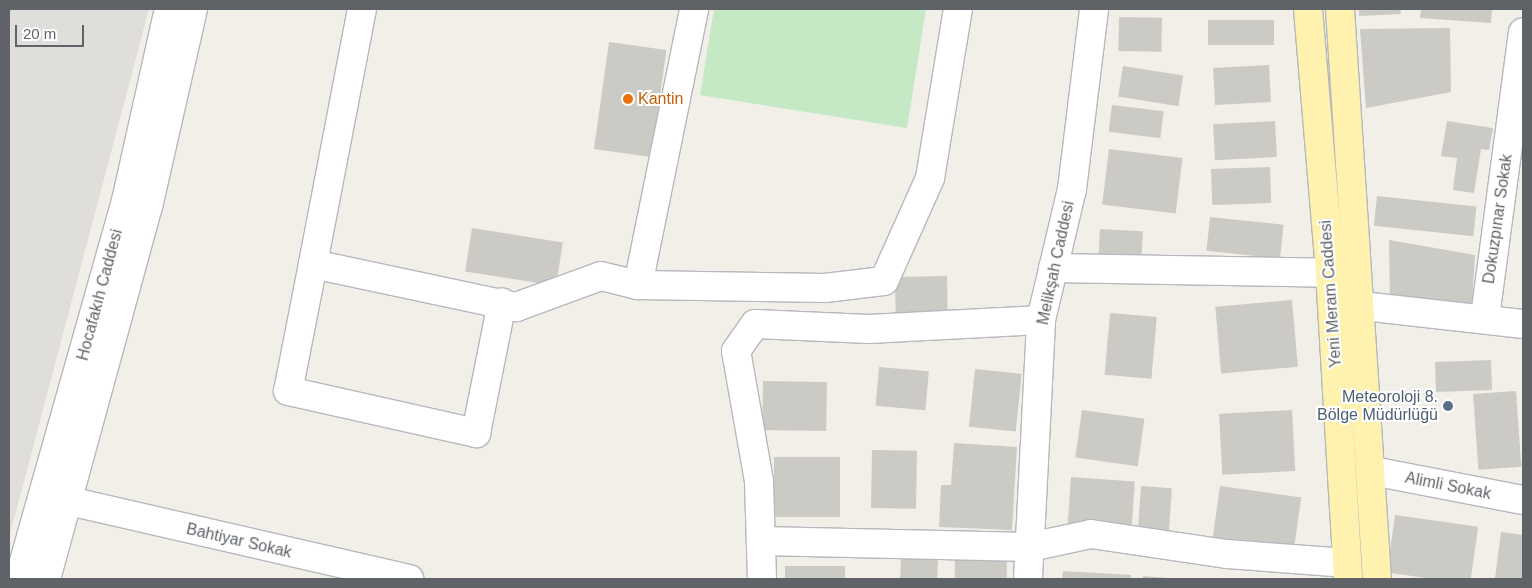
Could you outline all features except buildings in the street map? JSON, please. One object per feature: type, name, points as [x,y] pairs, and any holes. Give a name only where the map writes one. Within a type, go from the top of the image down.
[{"type":"main road","name":"Yeni Meram Caddesi","points":[[1308,9],[1330,273],[1348,571]]},
{"type":"main road","name":"Yeni Meram Caddesi","points":[[1340,9],[1362,306],[1377,579]]},
{"type":"street","name":"Hocafakıh Caddesi","points":[[19,579],[126,201],[169,9]]},
{"type":"street","name":"Hocafakıh Caddesi","points":[[46,579],[69,501],[148,207],[193,9]]},
{"type":"street","points":[[362,9],[288,391],[476,433],[502,304]]},
{"type":"street","points":[[638,285],[694,9]]},
{"type":"street","points":[[313,264],[516,307],[601,276],[638,285],[826,288],[884,281],[930,178],[958,9]]},
{"type":"street","name":"Melikşah Caddesi","points":[[1028,579],[1041,320],[1072,189],[1094,9]]},
{"type":"street","name":"Dokuzpınar Sokak","points":[[1485,317],[1523,33]]},
{"type":"street","points":[[1053,268],[1330,273]]},
{"type":"street","points":[[1362,306],[1485,317],[1523,324]]},
{"type":"street","points":[[762,579],[759,481],[736,351],[755,324],[869,330],[1041,320]]},
{"type":"street","name":"Alimli Sokak","points":[[1372,471],[1523,500]]},
{"type":"street","name":"Bahtiyar Sokak","points":[[69,501],[336,572],[408,579]]},
{"type":"street","points":[[761,541],[1030,547],[1091,534],[1348,571]]},
{"type":"shaded area","points":[[9,9],[149,9],[9,538]]},
{"type":"green space","points":[[714,9],[926,9],[907,128],[700,95]]},
{"type":"place","name":"Kantin","points":[[628,99]]},
{"type":"place","name":"Meteoroloji 8. Bölge Müdürlüğü","points":[[1448,406]]}]
